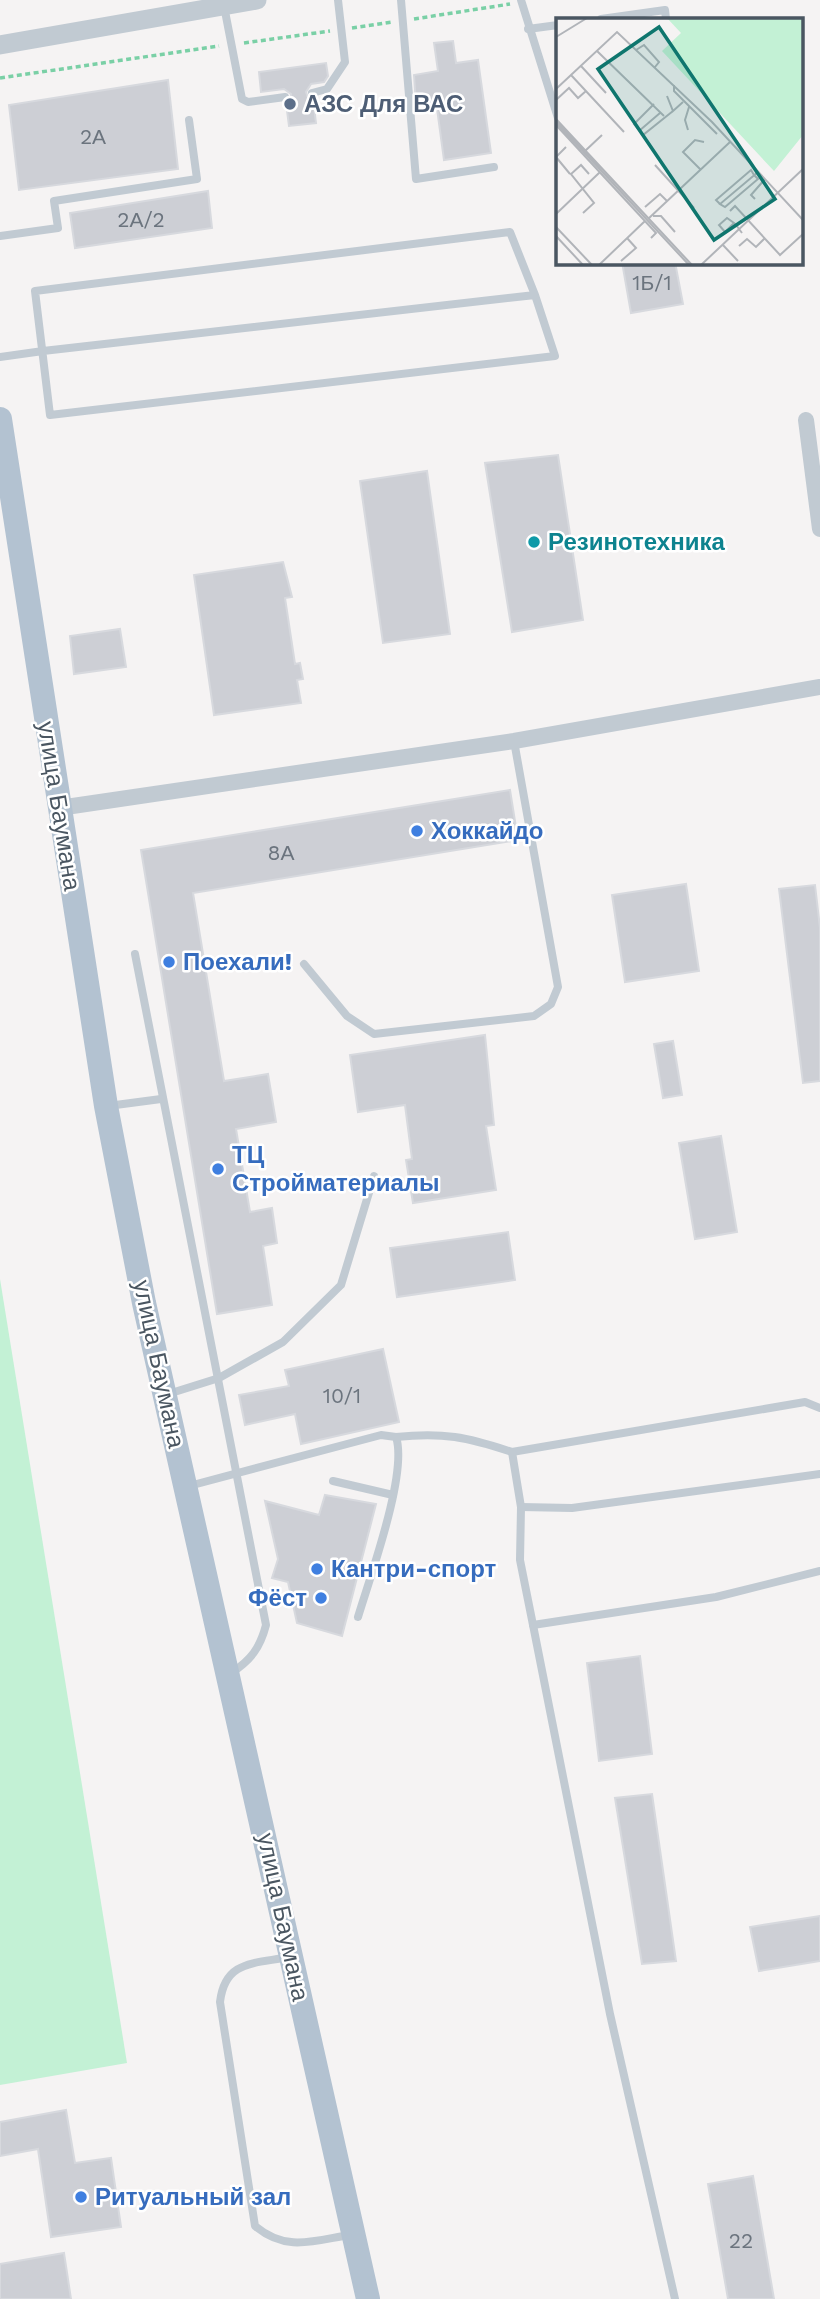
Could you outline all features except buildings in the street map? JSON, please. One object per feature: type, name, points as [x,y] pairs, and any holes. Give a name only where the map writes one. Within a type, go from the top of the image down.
[{"type":"main road","name":"улица Баумана","points":[[0,419],[106,1106],[165,1395],[368,2299]]},
{"type":"street","points":[[0,45],[257,0]]},
{"type":"street","points":[[806,421],[820,529]]},
{"type":"street","points":[[59,808],[514,741],[820,687]]},
{"type":"lane","points":[[312,93],[327,89],[345,62],[338,0]]},
{"type":"lane","points":[[401,0],[416,179],[494,167]]},
{"type":"lane","points":[[521,1],[556,112]]},
{"type":"lane","points":[[224,6],[242,99],[248,102],[285,97]]},
{"type":"lane","points":[[608,18],[665,10],[666,18]]},
{"type":"lane","points":[[528,29],[556,25]]},
{"type":"lane","points":[[0,236],[58,228],[54,201],[197,179],[189,120]]},
{"type":"lane","points":[[510,232],[535,295],[555,356],[50,415],[35,290],[510,232]]},
{"type":"lane","points":[[0,357],[535,295]]},
{"type":"lane","points":[[304,964],[347,1016],[374,1034],[534,1016],[551,1004],[558,987],[514,741]]},
{"type":"lane","points":[[135,954],[161,1099],[219,1378],[266,1625],[261,1644],[229,1674]]},
{"type":"lane","points":[[106,1106],[161,1099]]},
{"type":"lane","points":[[165,1395],[219,1378],[284,1342],[341,1284],[374,1176]]},
{"type":"lane","points":[[186,1486],[381,1435],[396,1437],[434,1433],[471,1438],[512,1452],[804,1402],[820,1408]]},
{"type":"lane","points":[[358,1617],[393,1495],[399,1448],[396,1437]]},
{"type":"lane","points":[[512,1452],[521,1507],[520,1560],[610,2014],[675,2299]]},
{"type":"lane","points":[[521,1507],[572,1508],[820,1474]]},
{"type":"lane","points":[[332,1481],[393,1495]]},
{"type":"lane","points":[[533,1625],[716,1597],[820,1571]]},
{"type":"lane","points":[[291,1956],[240,1967],[229,1973],[222,1986],[220,2002],[255,2226],[270,2239],[295,2244],[352,2234]]},
{"type":"path","points":[[0,78],[343,30],[521,1]]},
{"type":"green space","points":[[0,1279],[127,2063],[0,2085]]},
{"type":"place","name":"АЗС Для ВАС","points":[[290,104]]},
{"type":"place","name":"Резинотехника","points":[[534,542]]},
{"type":"place","name":"Хоккайдо","points":[[417,831]]},
{"type":"place","name":"Поехали!","points":[[169,962]]},
{"type":"place","name":"ТЦ Стройматериалы","points":[[218,1169]]},
{"type":"place","name":"Кантри-спорт","points":[[317,1569]]},
{"type":"place","name":"Фёст","points":[[321,1598]]},
{"type":"place","name":"Ритуальный зал","points":[[81,2197]]}]
